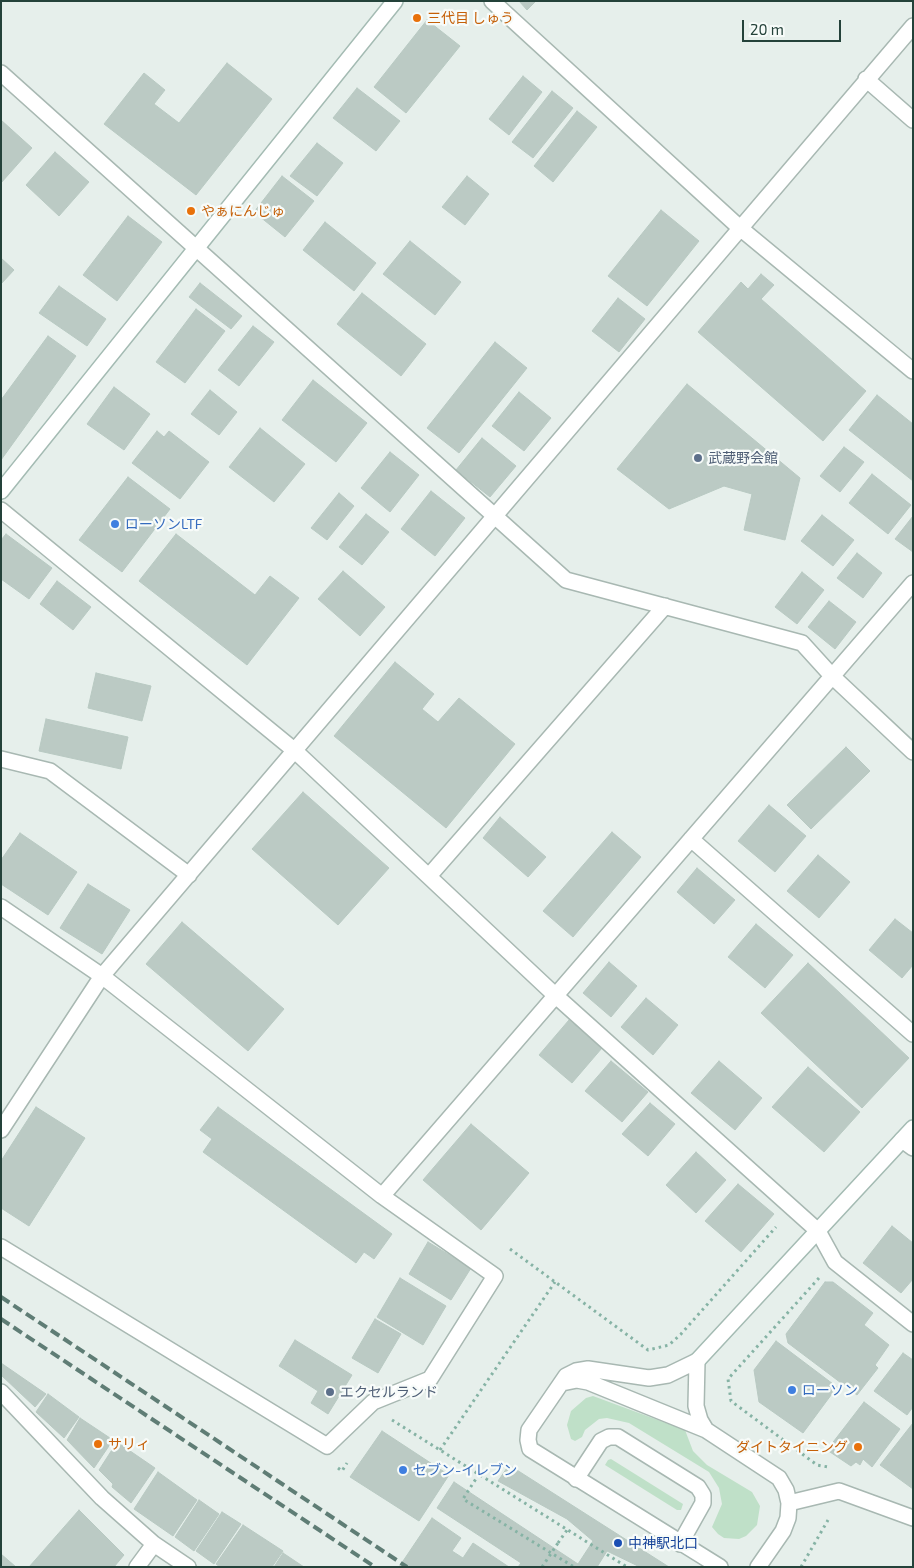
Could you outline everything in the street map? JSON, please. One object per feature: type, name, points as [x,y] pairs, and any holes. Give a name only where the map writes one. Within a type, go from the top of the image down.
[{"type":"street","points":[[1,490],[395,1]]},
{"type":"street","points":[[492,1],[740,228],[913,371]]},
{"type":"street","points":[[1,1130],[102,976],[913,26]]},
{"type":"street","points":[[1,73],[566,580],[802,643],[832,676],[913,752]]},
{"type":"street","points":[[866,79],[913,120]]},
{"type":"street","points":[[1,510],[294,750],[556,996],[818,1231],[836,1262],[913,1324]]},
{"type":"street","points":[[382,1196],[913,583]]},
{"type":"street","points":[[429,876],[665,606]]},
{"type":"street","points":[[1,758],[50,771],[189,874]]},
{"type":"street","points":[[691,839],[913,1034]]},
{"type":"street","points":[[1,906],[102,976],[382,1196],[494,1276],[430,1379],[373,1402],[327,1446],[1,1247]]},
{"type":"street","points":[[720,1567],[537,1455],[530,1449],[528,1440],[529,1430],[566,1376],[576,1371],[588,1369],[649,1378],[668,1375],[697,1361],[818,1231],[907,1144],[913,1128]]},
{"type":"street","points":[[697,1361],[696,1406],[700,1420],[706,1430]]},
{"type":"street","points":[[559,1385],[577,1380],[588,1382],[706,1430],[779,1478],[786,1490],[789,1503],[788,1518],[783,1531],[758,1567]]},
{"type":"street","points":[[1,1392],[102,1498],[154,1544],[188,1567]]},
{"type":"street","points":[[576,1479],[601,1441],[609,1437],[618,1437],[698,1487],[704,1495],[703,1503],[680,1544]]},
{"type":"street","points":[[789,1503],[839,1491],[913,1518]]},
{"type":"street","points":[[137,1567],[154,1544]]},
{"type":"path","points":[[510,1249],[648,1350],[669,1345],[681,1334],[778,1226]]},
{"type":"path","points":[[824,1272],[728,1379],[732,1401],[817,1465],[832,1468]]},
{"type":"path","points":[[440,1450],[555,1282]]},
{"type":"path","points":[[479,1474],[463,1499],[553,1552],[574,1567]]},
{"type":"path","points":[[801,1567],[831,1514]]},
{"type":"path","points":[[542,1567],[568,1530]]},
{"type":"green space","points":[[593,1396],[685,1430],[693,1451],[707,1465],[752,1492],[760,1506],[757,1525],[746,1536],[739,1539],[724,1538],[718,1534],[712,1527],[722,1504],[719,1488],[709,1472],[629,1423],[607,1418],[599,1419],[585,1430],[582,1437],[575,1441],[571,1439],[567,1425],[571,1411],[586,1398]]},
{"type":"green space","points":[[611,1459],[683,1504],[681,1510],[677,1510],[605,1465]]},
{"type":"building","points":[[519,1],[536,1],[527,10]]},
{"type":"building","points":[[427,20],[460,46],[406,113],[374,87]]},
{"type":"building","points":[[227,63],[272,99],[196,195],[104,124],[144,73],[165,90],[154,104],[179,123]]},
{"type":"building","points":[[523,76],[542,92],[509,135],[489,119]]},
{"type":"building","points":[[357,88],[400,121],[376,151],[333,118]]},
{"type":"building","points":[[552,91],[573,108],[533,158],[512,142]]},
{"type":"building","points":[[577,111],[597,127],[553,182],[534,166]]},
{"type":"building","points":[[1,120],[32,148],[1,183]]},
{"type":"building","points":[[317,143],[343,163],[317,196],[290,176]]},
{"type":"building","points":[[55,152],[89,182],[59,216],[26,185]]},
{"type":"building","points":[[282,176],[314,201],[285,237],[254,212]]},
{"type":"building","points":[[467,176],[489,194],[465,225],[442,207]]},
{"type":"building","points":[[661,210],[699,241],[647,306],[608,276]]},
{"type":"building","points":[[128,216],[162,242],[117,301],[83,275]]},
{"type":"building","points":[[325,222],[376,263],[354,291],[303,250]]},
{"type":"building","points":[[410,241],[461,282],[435,315],[383,274]]},
{"type":"building","points":[[1,258],[14,270],[1,284]]},
{"type":"building","points":[[761,274],[774,285],[761,299],[866,391],[823,441],[698,332],[741,282],[748,289]]},
{"type":"building","points":[[200,283],[242,316],[231,329],[189,297]]},
{"type":"building","points":[[59,286],[106,319],[87,346],[39,313]]},
{"type":"building","points":[[362,293],[426,344],[401,376],[337,324]]},
{"type":"building","points":[[618,298],[645,319],[619,352],[592,331]]},
{"type":"building","points":[[196,309],[225,331],[185,383],[156,362]]},
{"type":"building","points":[[253,326],[274,342],[239,386],[218,370]]},
{"type":"building","points":[[48,336],[76,356],[1,460],[1,400]]},
{"type":"building","points":[[495,342],[527,368],[459,453],[427,428]]},
{"type":"building","points":[[313,380],[367,423],[336,462],[282,420]]},
{"type":"building","points":[[687,384],[800,478],[785,540],[744,530],[752,494],[724,486],[669,509],[617,469]]},
{"type":"building","points":[[114,387],[150,414],[124,450],[87,424]]},
{"type":"building","points":[[210,390],[237,412],[219,435],[191,414]]},
{"type":"building","points":[[519,392],[551,418],[524,451],[492,426]]},
{"type":"building","points":[[877,395],[913,424],[913,481],[849,430]]},
{"type":"building","points":[[260,428],[305,464],[274,502],[229,467]]},
{"type":"building","points":[[157,431],[164,437],[169,431],[209,462],[180,499],[132,463]]},
{"type":"building","points":[[482,438],[516,466],[490,497],[456,470]]},
{"type":"building","points":[[844,447],[864,462],[840,492],[820,476]]},
{"type":"building","points":[[390,452],[419,475],[390,512],[361,488]]},
{"type":"building","points":[[872,474],[911,505],[888,534],[849,503]]},
{"type":"building","points":[[128,477],[170,509],[122,572],[79,540]]},
{"type":"building","points":[[431,491],[465,518],[435,556],[401,529]]},
{"type":"building","points":[[339,493],[354,506],[327,540],[311,528]]},
{"type":"building","points":[[366,514],[389,532],[362,565],[339,547]]},
{"type":"building","points":[[822,515],[854,540],[833,566],[801,541]]},
{"type":"building","points":[[913,516],[913,552],[895,539]]},
{"type":"building","points":[[6,534],[52,568],[29,599],[1,579],[1,540]]},
{"type":"building","points":[[176,534],[255,595],[270,576],[299,598],[247,665],[139,581]]},
{"type":"building","points":[[857,553],[882,573],[863,598],[837,578]]},
{"type":"building","points":[[343,571],[385,607],[360,636],[318,599]]},
{"type":"building","points":[[802,572],[824,590],[797,624],[775,607]]},
{"type":"building","points":[[57,581],[91,607],[73,630],[40,604]]},
{"type":"building","points":[[829,601],[856,622],[835,649],[808,627]]},
{"type":"building","points":[[395,662],[434,694],[422,709],[438,722],[459,698],[515,744],[446,828],[334,736]]},
{"type":"building","points":[[96,673],[151,686],[142,721],[88,708]]},
{"type":"building","points":[[46,719],[128,737],[121,769],[39,751]]},
{"type":"building","points":[[846,747],[870,771],[811,829],[787,805]]},
{"type":"building","points":[[303,792],[389,868],[338,925],[252,849]]},
{"type":"building","points":[[769,805],[806,836],[775,872],[738,841]]},
{"type":"building","points":[[500,817],[546,857],[528,877],[483,838]]},
{"type":"building","points":[[612,832],[641,857],[573,937],[543,911]]},
{"type":"building","points":[[20,833],[77,872],[48,915],[1,884],[1,860]]},
{"type":"building","points":[[818,855],[850,882],[819,918],[787,891]]},
{"type":"building","points":[[697,868],[735,900],[714,924],[677,892]]},
{"type":"building","points":[[88,884],[130,910],[102,954],[60,928]]},
{"type":"building","points":[[895,919],[913,933],[913,965],[902,978],[869,950]]},
{"type":"building","points":[[182,922],[284,1009],[248,1051],[146,964]]},
{"type":"building","points":[[756,924],[793,955],[765,988],[728,957]]},
{"type":"building","points":[[609,962],[637,986],[611,1017],[583,993]]},
{"type":"building","points":[[808,963],[909,1058],[862,1108],[761,1013]]},
{"type":"building","points":[[646,998],[678,1025],[653,1055],[621,1027]]},
{"type":"building","points":[[569,1020],[602,1048],[572,1083],[539,1055]]},
{"type":"building","points":[[611,1061],[648,1092],[622,1122],[585,1091]]},
{"type":"building","points":[[719,1061],[762,1098],[735,1130],[691,1093]]},
{"type":"building","points":[[808,1067],[860,1112],[824,1152],[772,1107]]},
{"type":"building","points":[[650,1103],[675,1124],[648,1156],[622,1134]]},
{"type":"building","points":[[36,1107],[85,1138],[29,1226],[1,1208],[1,1161]]},
{"type":"building","points":[[218,1107],[392,1234],[374,1259],[364,1252],[356,1263],[203,1152],[212,1139],[200,1130]]},
{"type":"building","points":[[471,1124],[529,1173],[481,1230],[423,1180]]},
{"type":"building","points":[[696,1152],[726,1180],[696,1213],[666,1185]]},
{"type":"building","points":[[738,1184],[774,1214],[741,1252],[705,1221]]},
{"type":"building","points":[[892,1226],[913,1243],[913,1279],[901,1293],[863,1263]]},
{"type":"building","points":[[428,1242],[471,1268],[451,1300],[409,1274]]},
{"type":"building","points":[[400,1278],[446,1306],[423,1345],[377,1317]]},
{"type":"building","points":[[825,1282],[833,1282],[873,1313],[864,1325],[889,1345],[875,1365],[878,1368],[857,1395],[788,1343],[786,1334]]},
{"type":"building","points":[[375,1319],[401,1334],[378,1373],[352,1358]]},
{"type":"building","points":[[295,1340],[352,1375],[328,1414],[311,1403],[318,1391],[279,1366]]},
{"type":"building","points":[[776,1341],[837,1387],[803,1433],[759,1402],[754,1370]]},
{"type":"building","points":[[903,1353],[913,1360],[913,1407],[907,1415],[874,1391]]},
{"type":"building","points":[[1,1363],[46,1394],[35,1407],[1,1375]]},
{"type":"building","points":[[48,1394],[79,1417],[64,1438],[36,1412]]},
{"type":"building","points":[[864,1402],[900,1429],[872,1467],[863,1459],[860,1465],[856,1462],[851,1466],[827,1450]]},
{"type":"building","points":[[80,1418],[113,1440],[94,1468],[67,1440]]},
{"type":"building","points":[[913,1423],[913,1489],[880,1465]]},
{"type":"building","points":[[382,1431],[449,1475],[419,1521],[350,1477]]},
{"type":"building","points":[[117,1442],[155,1468],[131,1503],[112,1487],[113,1484],[99,1470]]},
{"type":"building","points":[[509,1465],[669,1567],[640,1567],[607,1551],[597,1567],[581,1567],[578,1564],[593,1541],[567,1519],[498,1481]]},
{"type":"building","points":[[158,1472],[197,1500],[173,1536],[134,1509]]},
{"type":"building","points":[[454,1482],[581,1567],[518,1567],[521,1563],[437,1508]]},
{"type":"building","points":[[199,1500],[219,1514],[194,1551],[175,1537]]},
{"type":"building","points":[[79,1510],[124,1555],[114,1567],[29,1567]]},
{"type":"building","points":[[222,1512],[241,1524],[214,1564],[196,1551]]},
{"type":"building","points":[[432,1518],[461,1538],[452,1551],[463,1558],[473,1543],[509,1567],[399,1567]]},
{"type":"building","points":[[243,1525],[283,1551],[272,1567],[220,1567],[216,1564]]},
{"type":"building","points":[[283,1553],[304,1567],[274,1567]]},
{"type":"building","points":[[1,1554],[16,1567],[1,1567]]},
{"type":"railway","points":[[1,1297],[407,1567]]},
{"type":"railway","points":[[1,1319],[375,1567]]},
{"type":"place","name":"三代目 しゅう","points":[[417,18]]},
{"type":"place","name":"やぁにんじゅ","points":[[191,211]]},
{"type":"place","name":"武蔵野会館","points":[[698,458]]},
{"type":"place","name":"ローソンLTF","points":[[115,524]]},
{"type":"place","name":"ローソン","points":[[792,1390]]},
{"type":"place","name":"エクセルランド","points":[[330,1392]]},
{"type":"place","name":"サリィ","points":[[98,1444]]},
{"type":"place","name":"ダイトタイニング","points":[[858,1447]]},
{"type":"place","name":"セブン-イレブン","points":[[403,1470]]},
{"type":"place","name":"中神駅北口","points":[[618,1543]]}]
